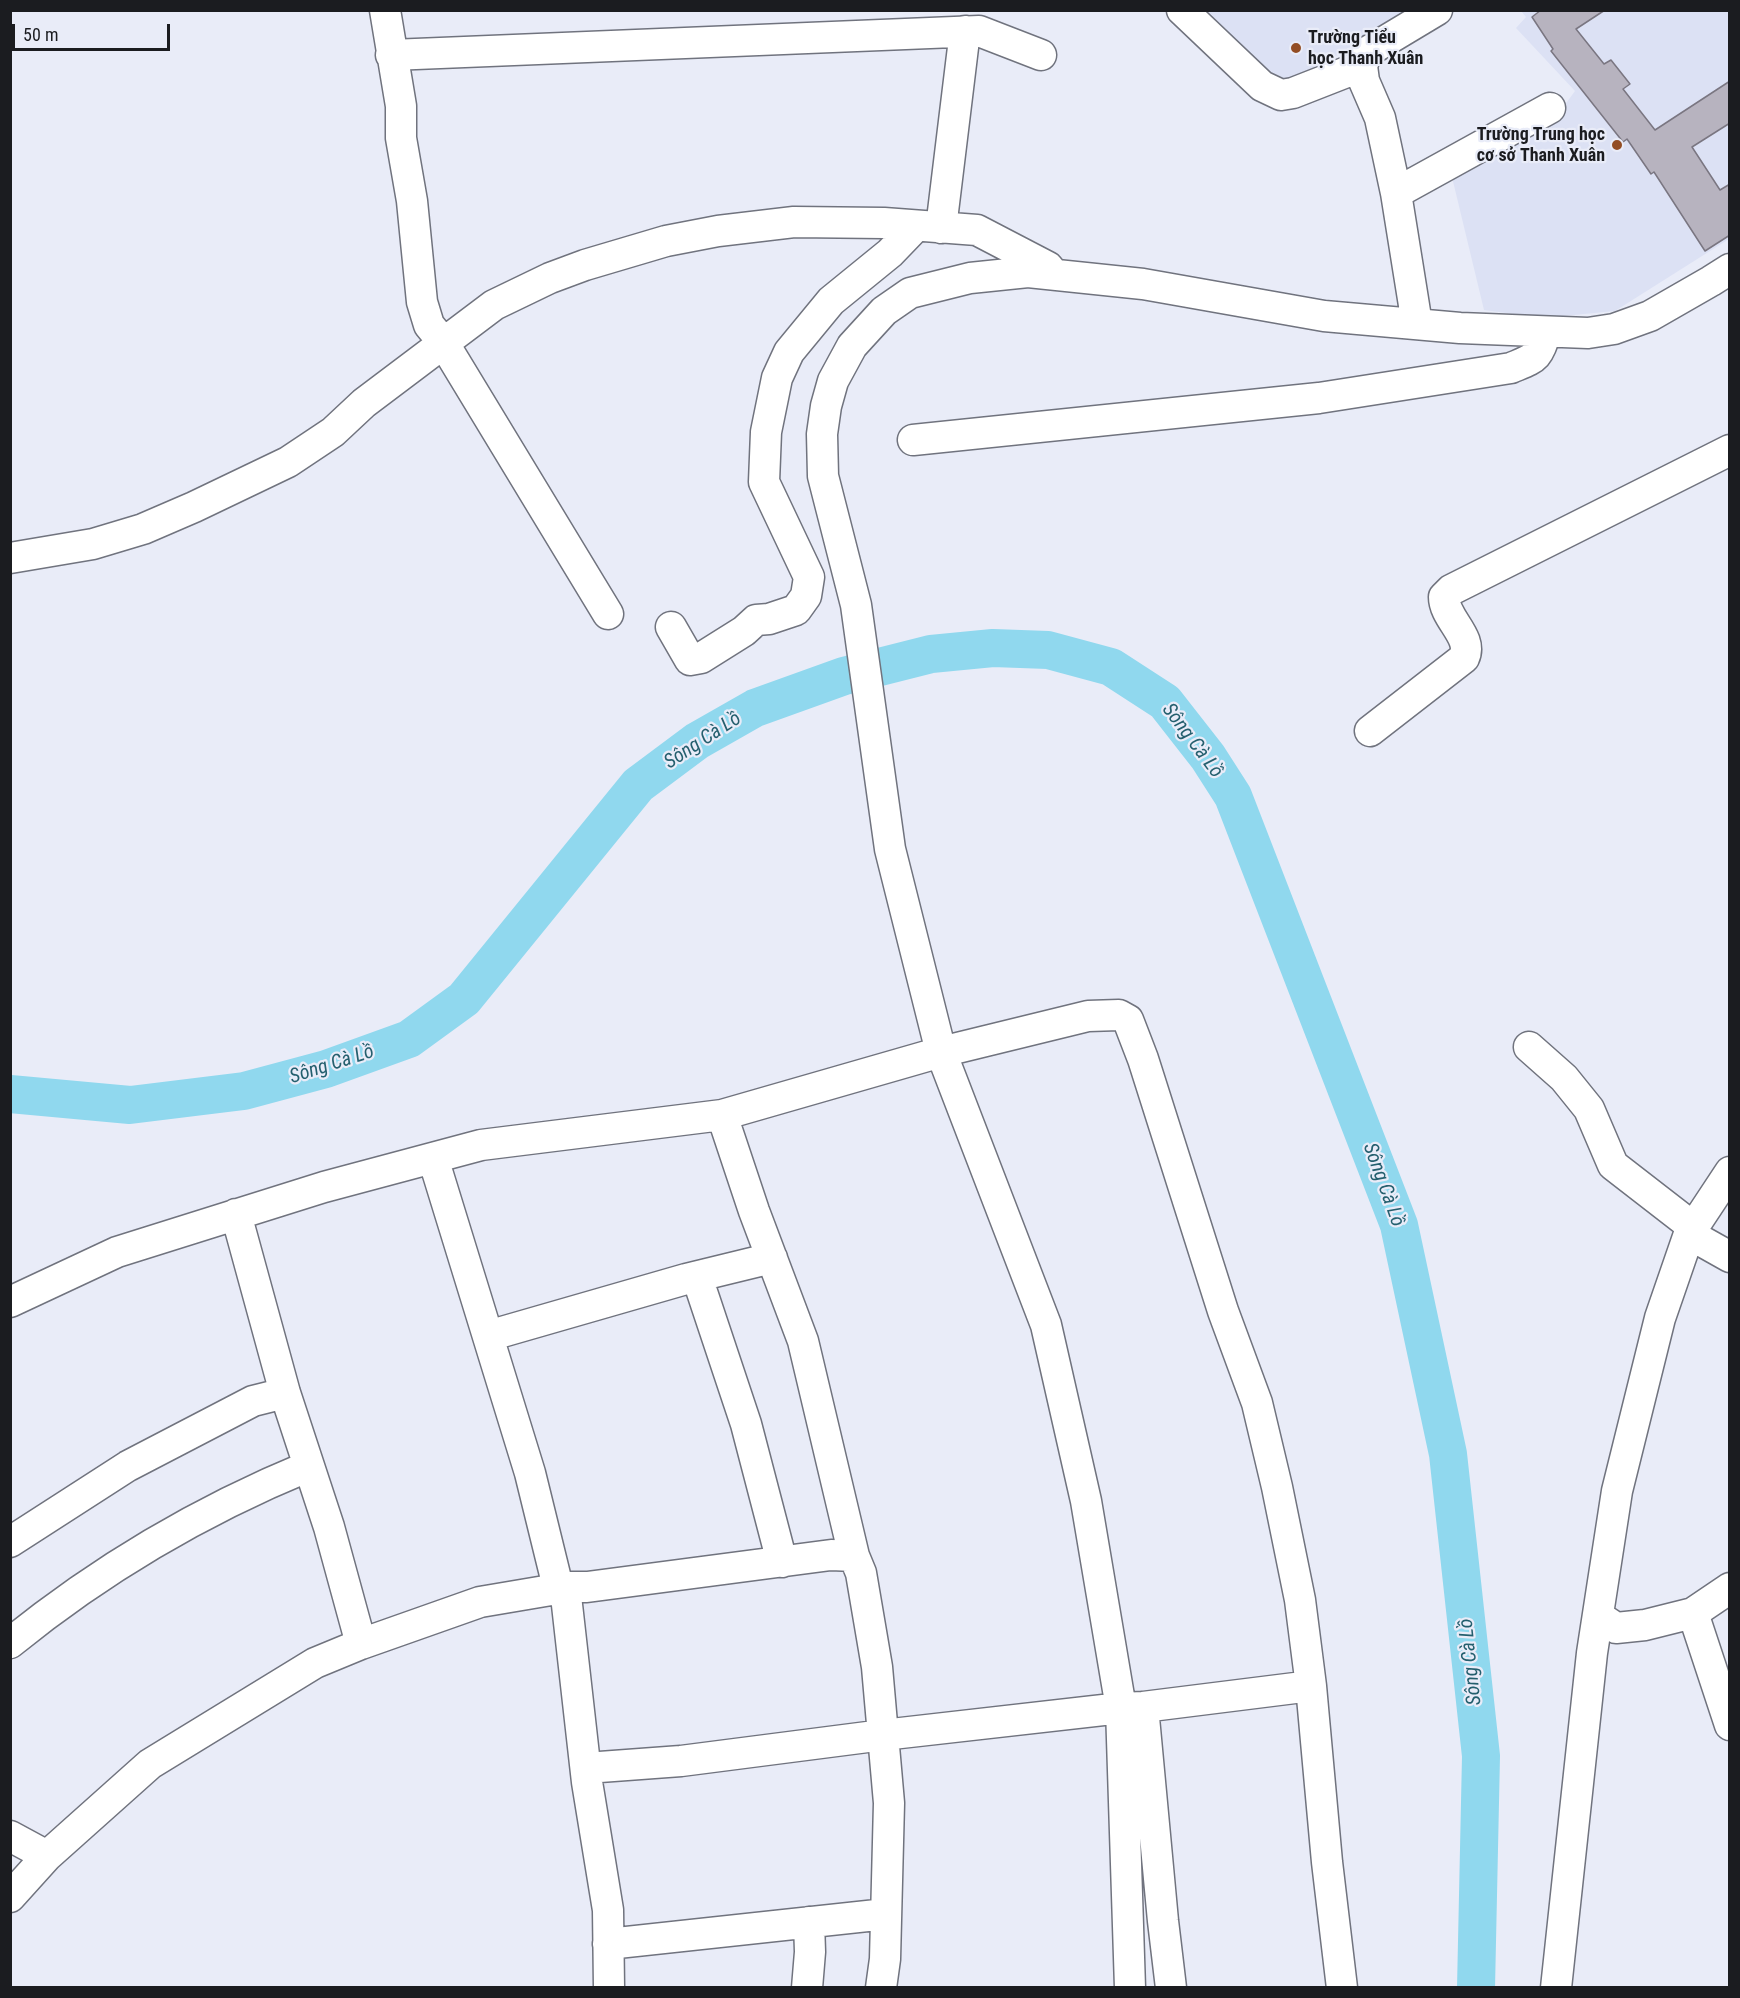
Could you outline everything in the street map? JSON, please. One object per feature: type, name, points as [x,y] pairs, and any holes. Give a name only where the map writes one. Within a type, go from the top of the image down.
[{"type":"street","points":[[385,10],[400,106],[422,302],[429,325],[443,342],[608,614]]},
{"type":"street","points":[[1182,10],[1262,86],[1281,95],[1293,93],[1362,66]]},
{"type":"street","points":[[1417,324],[1396,193],[1380,118],[1364,81],[1362,66],[1367,52],[1437,10]]},
{"type":"street","points":[[391,55],[965,31],[979,31],[1041,55]]},
{"type":"street","points":[[671,627],[690,660],[701,658],[744,631],[756,620],[769,619],[796,610],[806,596],[809,577],[764,482],[766,432],[777,378],[789,352],[831,301],[890,253],[929,227],[965,31]]},
{"type":"street","points":[[1396,193],[1550,108]]},
{"type":"street","points":[[10,558],[93,544],[143,529],[288,462],[333,432],[364,403],[494,305],[550,278],[666,241],[718,231],[794,222],[884,223],[977,230],[1048,267],[1055,275]]},
{"type":"street","points":[[1171,1988],[1132,1708],[1046,1325],[941,1052],[890,849],[856,605],[823,476],[822,434],[833,381],[852,346],[884,311],[910,292],[970,278],[1028,272],[1143,284],[1324,316],[1417,324],[1588,333],[1614,329],[1650,316],[1712,281],[1730,268]]},
{"type":"street","points":[[913,440],[1319,398],[1511,368],[1534,359],[1546,332]]},
{"type":"street","points":[[1370,731],[1464,658],[1467,651],[1466,644],[1444,606],[1444,597],[1451,590],[1730,450]]},
{"type":"street","points":[[10,1302],[117,1252],[324,1187],[481,1145],[722,1115],[941,1052],[1088,1016],[1119,1015],[1128,1020],[1143,1059],[1223,1311],[1257,1403],[1277,1487],[1300,1600],[1342,1988]]},
{"type":"street","points":[[1529,1047],[1564,1078],[1589,1110],[1613,1165],[1691,1230],[1730,1257]]},
{"type":"street","points":[[722,1115],[754,1211],[803,1341],[854,1556],[861,1573],[877,1666],[889,1803],[885,1959],[881,1988]]},
{"type":"street","points":[[433,1158],[530,1473],[561,1587],[608,1910],[609,1988]]},
{"type":"street","points":[[1556,1988],[1591,1665],[1617,1491],[1660,1318],[1691,1230],[1730,1172]]},
{"type":"street","points":[[236,1214],[285,1393],[329,1527],[361,1644]]},
{"type":"street","points":[[488,1336],[772,1258]]},
{"type":"street","points":[[697,1277],[746,1424],[782,1562]]},
{"type":"street","points":[[10,1542],[128,1466],[253,1401],[285,1393]]},
{"type":"street","points":[[10,1643],[41,1618],[159,1539],[271,1481],[309,1466]]},
{"type":"street","points":[[10,1898],[47,1856],[150,1764],[315,1663],[361,1644],[480,1602],[561,1587],[587,1587],[831,1555],[854,1556]]},
{"type":"street","points":[[1598,1616],[1616,1628],[1645,1625],[1693,1613],[1730,1588]]},
{"type":"street","points":[[1693,1613],[1730,1725]]},
{"type":"street","points":[[586,1768],[681,1761],[883,1735],[1311,1686]]},
{"type":"street","points":[[1130,1988],[1132,1708]]},
{"type":"street","points":[[10,1836],[47,1856]]},
{"type":"street","points":[[608,1944],[886,1914]]},
{"type":"street","points":[[807,1988],[810,1952],[809,1922]]},
{"type":"shaded area","name":"Trường Tiểu học Thanh Xuân","points":[[1201,11],[1410,11],[1287,86]]},
{"type":"shaded area","name":"Trường Trung học cơ sở Thanh Xuân","points":[[1521,11],[1729,11],[1729,239],[1615,311],[1543,318],[1484,310],[1451,173],[1556,117],[1575,91],[1516,28],[1526,17]]},
{"type":"building","points":[[1541,10],[1605,10],[1576,29],[1604,64],[1611,60],[1630,84],[1623,89],[1655,130],[1730,81],[1730,123],[1692,147],[1720,190],[1730,184],[1730,235],[1705,251],[1654,172],[1651,174],[1627,139],[1623,142],[1551,51],[1553,49],[1532,17]]},
{"type":"waterway","name":"Sông Cà Lồ","points":[[10,1094],[130,1105],[244,1091],[326,1069],[409,1039],[464,999],[638,785],[697,741],[755,708],[844,676],[931,654],[993,648],[1048,650],[1111,667],[1165,702],[1208,757],[1233,796],[1399,1225],[1448,1454],[1481,1756],[1476,1988]]},
{"type":"place","name":"Trường Tiểu học Thanh Xuân","points":[[1296,48]]},
{"type":"place","name":"Trường Trung học cơ sở Thanh Xuân","points":[[1617,145]]}]
